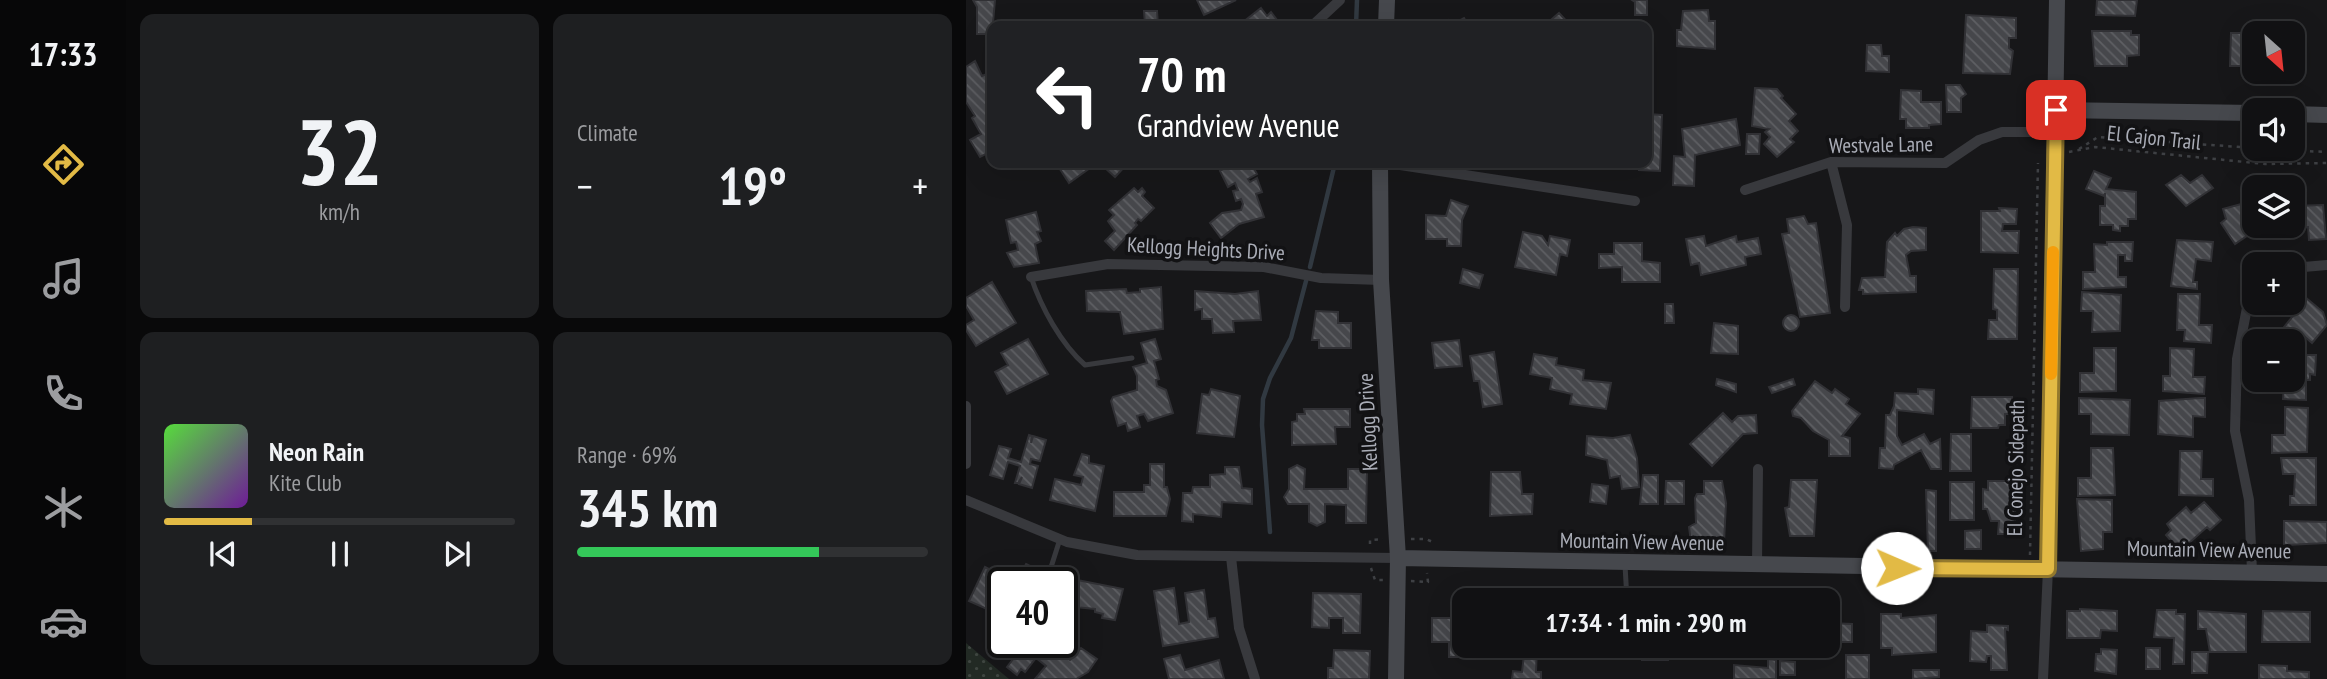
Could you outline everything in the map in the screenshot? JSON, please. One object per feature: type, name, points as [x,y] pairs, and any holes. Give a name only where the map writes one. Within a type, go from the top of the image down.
[{"type":"street","points":[[1317,21],[1340,0]]},
{"type":"street","points":[[1386,21],[1387,0]]},
{"type":"street","points":[[2043,679],[2048,569],[2057,0]]},
{"type":"street","points":[[2056,110],[2242,113]]},
{"type":"street","points":[[2305,115],[2327,116]]},
{"type":"street","name":"Westvale Lane","points":[[1745,190],[1831,162],[1945,163],[1979,140],[2002,132],[2055,132]]},
{"type":"street","points":[[1831,162],[1847,225],[1845,307]]},
{"type":"street","name":"Kellogg Drive","points":[[1380,168],[1381,280],[1398,558],[1396,679]]},
{"type":"street","points":[[1420,168],[1635,201]]},
{"type":"street","name":"Kellogg Heights Drive","points":[[1031,277],[1108,264],[1264,267],[1321,278],[1381,280]]},
{"type":"street","points":[[2305,267],[2327,265]]},
{"type":"street","points":[[2245,315],[2237,359],[2235,431],[2249,500],[2252,572]]},
{"type":"street","points":[[966,406],[966,464]]},
{"type":"street","points":[[1757,566],[1758,469]]},
{"type":"street","name":"Mountain View Avenue","points":[[966,500],[1060,539],[1137,555],[2327,574]]},
{"type":"street","points":[[1231,557],[1239,628],[1255,679]]},
{"type":"lane","points":[[1031,277],[1036,293],[1072,354],[1085,365],[1132,358]]},
{"type":"lane","points":[[1051,567],[1060,539]]},
{"type":"lane","points":[[1625,563],[1626,588]]},
{"type":"path","name":"El Cajon Trail","points":[[2242,148],[2098,137],[2076,151],[2095,148],[2265,164],[2327,163]]},
{"type":"path","name":"El Cajon Trail","points":[[2305,151],[2327,152]]},
{"type":"path","name":"El Conejo Sidepath","points":[[2027,558],[2031,533],[2038,158]]},
{"type":"path","points":[[1426,539],[1445,543]]},
{"type":"shaded area","points":[[966,643],[1009,679],[966,679]]},
{"type":"building","points":[[973,0],[995,0],[993,21],[987,21],[987,34],[977,34],[977,7]]},
{"type":"building","points":[[1197,0],[1236,0],[1204,15]]},
{"type":"building","points":[[1632,0],[1647,0],[1647,15],[1635,15],[1635,2]]},
{"type":"building","points":[[2097,0],[2137,0],[2135,16],[2096,15]]},
{"type":"building","points":[[1261,8],[1267,16],[1271,12],[1278,21],[1244,21]]},
{"type":"building","points":[[1708,10],[1709,21],[1715,21],[1715,49],[1677,46],[1677,30],[1681,30],[1683,11]]},
{"type":"building","points":[[1144,11],[1157,11],[1158,21],[1145,21]]},
{"type":"building","points":[[1559,13],[1566,21],[1550,21]]},
{"type":"building","points":[[1966,15],[2016,18],[2016,38],[2009,38],[2009,48],[2013,51],[2010,74],[1963,73]]},
{"type":"building","points":[[2092,31],[2131,31],[2131,35],[2139,35],[2139,55],[2127,56],[2127,66],[2095,66]]},
{"type":"building","points":[[2231,33],[2242,33],[2242,66],[2230,66]]},
{"type":"building","points":[[1867,45],[1881,45],[1882,56],[1889,56],[1889,72],[1866,71]]},
{"type":"building","points":[[975,61],[982,76],[987,74],[987,154],[980,157],[970,140],[981,134],[972,118],[975,116],[966,102],[966,67]]},
{"type":"building","points":[[1946,85],[1960,85],[1966,94],[1961,98],[1961,112],[1947,112]]},
{"type":"building","points":[[1755,88],[1777,89],[1783,96],[1781,98],[1796,114],[1789,121],[1798,131],[1790,139],[1794,142],[1777,157],[1764,144],[1770,137],[1765,132],[1769,129],[1752,126]]},
{"type":"building","points":[[1901,90],[1921,91],[1921,102],[1941,102],[1941,124],[1929,125],[1929,128],[1906,128],[1906,119],[1900,119]]},
{"type":"building","points":[[1652,114],[1662,115],[1660,171],[1639,170],[1652,168]]},
{"type":"building","points":[[1736,119],[1740,145],[1695,155],[1694,186],[1673,185],[1674,156],[1685,157],[1682,129]]},
{"type":"building","points":[[1747,134],[1760,134],[1759,154],[1746,154]]},
{"type":"building","points":[[1059,168],[1090,168],[1069,183]]},
{"type":"building","points":[[1105,168],[1123,168],[1115,177]]},
{"type":"building","points":[[1225,168],[1254,168],[1257,174],[1248,179],[1250,182],[1257,178],[1262,192],[1256,194],[1264,217],[1239,224],[1221,238],[1210,223],[1222,213],[1241,210],[1243,204],[1241,199],[1236,201],[1233,191],[1238,190],[1235,183],[1228,187],[1220,171]]},
{"type":"building","points":[[2094,171],[2111,178],[2106,189],[2136,192],[2136,219],[2128,219],[2128,226],[2120,226],[2120,231],[2113,230],[2113,225],[2100,225],[2100,206],[2105,206],[2105,193],[2104,196],[2086,189]]},
{"type":"building","points":[[2181,175],[2190,183],[2202,175],[2213,188],[2186,206],[2166,185]]},
{"type":"building","points":[[1134,188],[1138,192],[1142,188],[1145,192],[1142,196],[1154,208],[1141,221],[1138,219],[1135,223],[1137,225],[1114,250],[1105,241],[1115,231],[1108,221],[1114,215],[1109,210]]},
{"type":"building","points":[[1451,200],[1468,206],[1462,220],[1461,246],[1447,246],[1447,239],[1426,239],[1426,215],[1446,216]]},
{"type":"building","points":[[2242,204],[2244,238],[2235,244],[2221,223],[2226,219],[2223,209]]},
{"type":"building","points":[[2323,205],[2326,239],[2309,240],[2308,227],[2305,227],[2305,206]]},
{"type":"building","points":[[1999,208],[2017,209],[2016,224],[2003,224],[2002,231],[2019,231],[2018,253],[1981,252],[1981,211],[2000,211]]},
{"type":"building","points":[[1036,212],[1041,231],[1037,232],[1041,241],[1035,244],[1039,263],[1014,267],[1007,253],[1018,250],[1016,242],[1011,243],[1006,220]]},
{"type":"building","points":[[1804,216],[1808,224],[1816,223],[1830,313],[1800,317],[1782,234],[1789,233],[1787,219]]},
{"type":"building","points":[[1926,228],[1926,250],[1911,251],[1906,255],[1910,276],[1916,276],[1916,292],[1863,294],[1863,290],[1859,290],[1862,278],[1885,277],[1887,242],[1895,233],[1897,236],[1904,229]]},
{"type":"building","points":[[1523,232],[1542,236],[1548,245],[1550,236],[1570,240],[1567,256],[1560,254],[1556,275],[1515,267]]},
{"type":"building","points":[[1704,236],[1706,246],[1736,236],[1737,242],[1758,238],[1761,254],[1745,257],[1746,265],[1701,275],[1699,263],[1691,265],[1686,239]]},
{"type":"building","points":[[2177,240],[2213,242],[2211,261],[2196,259],[2193,282],[2197,282],[2197,289],[2171,286]]},
{"type":"building","points":[[2107,242],[2133,242],[2132,261],[2125,261],[2125,255],[2118,255],[2118,277],[2126,277],[2126,287],[2083,289],[2083,272],[2095,272],[2094,244],[2107,245]]},
{"type":"building","points":[[1614,243],[1642,243],[1642,261],[1660,263],[1660,282],[1622,282],[1622,267],[1599,268],[1599,254],[1614,254]]},
{"type":"building","points":[[1463,269],[1483,275],[1479,288],[1460,283]]},
{"type":"building","points":[[1994,269],[2018,269],[2017,339],[1988,339],[1989,320],[1997,320],[1997,310],[1993,309]]},
{"type":"building","points":[[992,282],[1016,323],[976,346],[966,330],[966,325],[974,320],[966,306],[966,298]]},
{"type":"building","points":[[1161,287],[1163,329],[1124,334],[1120,312],[1087,311],[1086,291],[1126,289],[1127,293]]},
{"type":"building","points":[[1195,291],[1235,294],[1258,291],[1261,320],[1233,321],[1234,332],[1213,333],[1212,319],[1202,319],[1202,309],[1195,310]]},
{"type":"building","points":[[2082,292],[2121,295],[2120,331],[2092,332],[2093,311],[2081,311]]},
{"type":"building","points":[[2178,294],[2200,294],[2199,325],[2212,325],[2211,343],[2184,341],[2185,330],[2177,330]]},
{"type":"building","points":[[2305,297],[2323,312],[2327,325],[2312,343],[2305,337],[2305,329],[2282,329],[2294,315],[2305,315]]},
{"type":"building","points":[[1665,304],[1673,304],[1674,323],[1665,323]]},
{"type":"building","points":[[1316,311],[1338,312],[1338,323],[1351,323],[1351,348],[1319,348],[1319,340],[1312,340]]},
{"type":"building","points":[[1791,315],[1797,317],[1797,329],[1791,331],[1785,329],[1783,323],[1785,317]]},
{"type":"building","points":[[1714,323],[1738,326],[1738,354],[1711,353]]},
{"type":"building","points":[[1028,339],[1048,374],[1007,394],[995,372],[1008,365],[1001,353]]},
{"type":"building","points":[[1155,339],[1161,359],[1154,361],[1159,379],[1156,380],[1157,386],[1166,390],[1173,413],[1148,421],[1144,414],[1137,416],[1140,427],[1128,431],[1126,423],[1118,426],[1111,401],[1113,397],[1137,390],[1137,376],[1133,367],[1147,363],[1141,343]]},
{"type":"building","points":[[1459,340],[1462,366],[1435,368],[1432,343]]},
{"type":"building","points":[[2094,348],[2116,348],[2116,391],[2080,392],[2080,373],[2094,373]]},
{"type":"building","points":[[2170,348],[2194,349],[2193,377],[2205,377],[2204,394],[2163,391],[2163,376],[2170,376]]},
{"type":"building","points":[[1494,352],[1502,404],[1483,407],[1479,381],[1474,381],[1470,356]]},
{"type":"building","points":[[1534,354],[1557,358],[1556,365],[1584,370],[1583,380],[1611,383],[1606,409],[1570,404],[1572,394],[1550,389],[1552,378],[1530,374]]},
{"type":"building","points":[[2305,355],[2316,355],[2315,375],[2310,374],[2310,380],[2306,380],[2306,400],[2283,399],[2283,392],[2305,392]]},
{"type":"building","points":[[1717,379],[1736,384],[1736,392],[1716,385]]},
{"type":"building","points":[[1793,379],[1795,385],[1772,393],[1769,387]]},
{"type":"building","points":[[1815,381],[1832,393],[1835,389],[1849,399],[1846,404],[1860,414],[1842,436],[1850,438],[1850,456],[1829,456],[1829,440],[1813,431],[1801,418],[1793,416],[1792,411]]},
{"type":"building","points":[[1211,389],[1240,396],[1234,437],[1197,433],[1202,394],[1209,395]]},
{"type":"building","points":[[1918,389],[1934,390],[1933,414],[1897,410],[1897,436],[1902,445],[1924,434],[1930,444],[1940,439],[1941,469],[1931,469],[1921,450],[1894,465],[1893,469],[1879,468],[1880,448],[1885,448],[1886,415],[1890,415],[1894,406],[1895,393],[1918,394]]},
{"type":"building","points":[[1972,397],[2012,397],[2012,414],[2005,414],[2005,425],[1999,425],[1998,428],[1971,428]]},
{"type":"building","points":[[2079,398],[2130,400],[2129,435],[2091,434],[2091,414],[2079,414]]},
{"type":"building","points":[[2205,398],[2205,417],[2193,416],[2193,437],[2158,434],[2159,401]]},
{"type":"building","points":[[2285,407],[2308,408],[2307,452],[2272,453],[2272,435],[2285,435]]},
{"type":"building","points":[[1304,409],[1350,409],[1350,427],[1335,427],[1336,444],[1292,445],[1292,422],[1297,421],[1297,414],[1305,414]]},
{"type":"building","points":[[1723,413],[1732,422],[1738,416],[1756,415],[1757,433],[1743,434],[1712,466],[1690,444]]},
{"type":"building","points":[[1951,434],[1971,434],[1971,471],[1950,471]]},
{"type":"building","points":[[1029,435],[1032,436],[1031,443],[1033,436],[1046,440],[1040,461],[1031,459],[1030,464],[1038,466],[1032,488],[1019,484],[1022,477],[1015,483],[1020,466],[1008,462],[1003,479],[990,475],[999,446],[1011,449],[1008,458],[1021,462]]},
{"type":"building","points":[[1630,435],[1637,458],[1639,487],[1622,489],[1620,476],[1610,478],[1607,460],[1586,455],[1587,436],[1613,438]]},
{"type":"building","points":[[2091,448],[2113,448],[2115,495],[2078,496],[2078,478],[2091,478]]},
{"type":"building","points":[[2180,451],[2202,451],[2201,479],[2213,479],[2213,496],[2179,495]]},
{"type":"building","points":[[1082,454],[1089,456],[1089,463],[1104,466],[1095,511],[1050,500],[1055,479],[1081,485],[1083,477],[1074,475]]},
{"type":"building","points":[[2281,458],[2316,458],[2316,505],[2290,505],[2290,496],[2294,496],[2295,474],[2283,474]]},
{"type":"building","points":[[1150,464],[1164,464],[1164,487],[1167,487],[1170,499],[1166,516],[1114,516],[1114,492],[1144,492],[1144,485],[1150,485]]},
{"type":"building","points":[[1297,465],[1305,469],[1304,489],[1348,489],[1348,469],[1367,469],[1366,523],[1346,523],[1346,505],[1325,504],[1325,522],[1317,526],[1309,522],[1309,504],[1288,504],[1284,497],[1289,489],[1289,469]]},
{"type":"building","points":[[1225,467],[1239,467],[1242,488],[1252,489],[1252,504],[1222,502],[1221,517],[1193,514],[1193,522],[1182,521],[1183,493],[1192,493],[1193,487],[1210,487],[1210,475],[1225,474]]},
{"type":"building","points":[[1491,472],[1520,472],[1522,494],[1533,494],[1532,514],[1490,516]]},
{"type":"building","points":[[1643,475],[1658,475],[1658,504],[1640,504]]},
{"type":"building","points":[[1791,480],[1817,480],[1814,536],[1790,536],[1785,508],[1789,507]]},
{"type":"building","points":[[1666,481],[1684,481],[1684,504],[1665,504]]},
{"type":"building","points":[[1704,481],[1722,481],[1726,503],[1724,542],[1691,542],[1689,527],[1696,523],[1695,498],[1697,494],[1704,494]]},
{"type":"building","points":[[1988,481],[2015,481],[2015,534],[1998,534],[1999,521],[1991,521],[1987,509],[1983,509],[1983,489],[1988,490]]},
{"type":"building","points":[[1950,482],[1974,482],[1974,520],[1950,520]]},
{"type":"building","points":[[1592,484],[1608,486],[1606,504],[1590,502]]},
{"type":"building","points":[[1926,490],[1936,491],[1936,551],[1928,551]]},
{"type":"building","points":[[2077,499],[2112,500],[2112,532],[2103,532],[2103,549],[2081,551]]},
{"type":"building","points":[[2204,502],[2221,520],[2210,530],[2207,527],[2180,551],[2166,535],[2171,530],[2167,524],[2186,507],[2191,513]]},
{"type":"building","points":[[2284,521],[2327,522],[2327,543],[2284,545]]},
{"type":"building","points":[[1981,530],[1981,549],[1965,549],[1965,531]]},
{"type":"building","points":[[985,567],[987,609],[969,601]]},
{"type":"building","points":[[1078,580],[1123,589],[1115,620],[1102,618],[1103,614],[1095,612],[1095,609],[1078,607]]},
{"type":"building","points":[[1174,588],[1179,624],[1189,622],[1185,593],[1204,590],[1208,619],[1215,618],[1218,637],[1163,646],[1154,591]]},
{"type":"building","points":[[1313,593],[1361,594],[1360,633],[1343,633],[1343,618],[1329,618],[1329,628],[1312,627]]},
{"type":"building","points":[[2157,610],[2176,610],[2176,614],[2185,614],[2184,664],[2173,664],[2174,638],[2154,637]]},
{"type":"building","points":[[2067,611],[2117,611],[2117,631],[2101,630],[2100,638],[2067,638]]},
{"type":"building","points":[[2198,611],[2246,614],[2246,652],[2210,652],[2206,629],[2198,629]]},
{"type":"building","points":[[2263,611],[2310,612],[2310,642],[2262,642]]},
{"type":"building","points":[[1881,614],[1901,614],[1901,618],[1936,615],[1936,652],[1892,655],[1892,648],[1881,648]]},
{"type":"building","points":[[1432,618],[1452,618],[1452,657],[1449,657],[1449,642],[1432,642]]},
{"type":"building","points":[[1840,623],[1852,624],[1852,642],[1840,642]]},
{"type":"building","points":[[1987,625],[2008,626],[2008,630],[2005,629],[2007,670],[1991,670],[1991,656],[1987,656],[1986,662],[1970,661],[1971,631],[1987,632]]},
{"type":"building","points":[[1081,648],[1097,659],[1088,672],[1076,679],[1035,679],[1046,666],[1036,658],[1070,660],[1078,658]]},
{"type":"building","points":[[2146,648],[2160,648],[2160,669],[2146,669]]},
{"type":"building","points":[[2101,649],[2117,650],[2116,674],[2095,671],[2096,654],[2101,654]]},
{"type":"building","points":[[1334,650],[1370,651],[1369,679],[1328,679],[1328,668],[1333,668]]},
{"type":"building","points":[[2192,652],[2208,652],[2207,673],[2192,673]]},
{"type":"building","points":[[1180,655],[1185,670],[1219,660],[1224,679],[1169,679],[1164,659]]},
{"type":"building","points":[[1846,655],[1869,655],[1869,679],[1846,679]]},
{"type":"building","points":[[1014,658],[1036,658],[1025,672],[1021,669],[1017,675],[1007,667]]},
{"type":"building","points":[[1524,658],[1537,658],[1536,672],[1541,672],[1541,679],[1512,679],[1513,671],[1522,672]]},
{"type":"building","points":[[1642,658],[1668,658],[1668,660]]},
{"type":"building","points":[[1768,659],[1776,660],[1776,679],[1734,679],[1734,665],[1768,668]]},
{"type":"building","points":[[1780,661],[1795,662],[1795,675],[1780,675]]},
{"type":"building","points":[[2259,665],[2287,666],[2287,671],[2309,672],[2309,679],[2259,679]]},
{"type":"building","points":[[1913,670],[1939,670],[1939,677],[1913,679]]},
{"type":"waterway","points":[[1356,21],[1357,0]]},
{"type":"waterway","points":[[1310,267],[1334,168]]},
{"type":"waterway","points":[[1270,532],[1262,425],[1263,399],[1270,378],[1291,338],[1306,281]]},
{"type":"slow traffic","points":[[2051,374],[2053,252]]},
{"type":"route","points":[[1897,568],[2048,569],[2056,110]]}]
